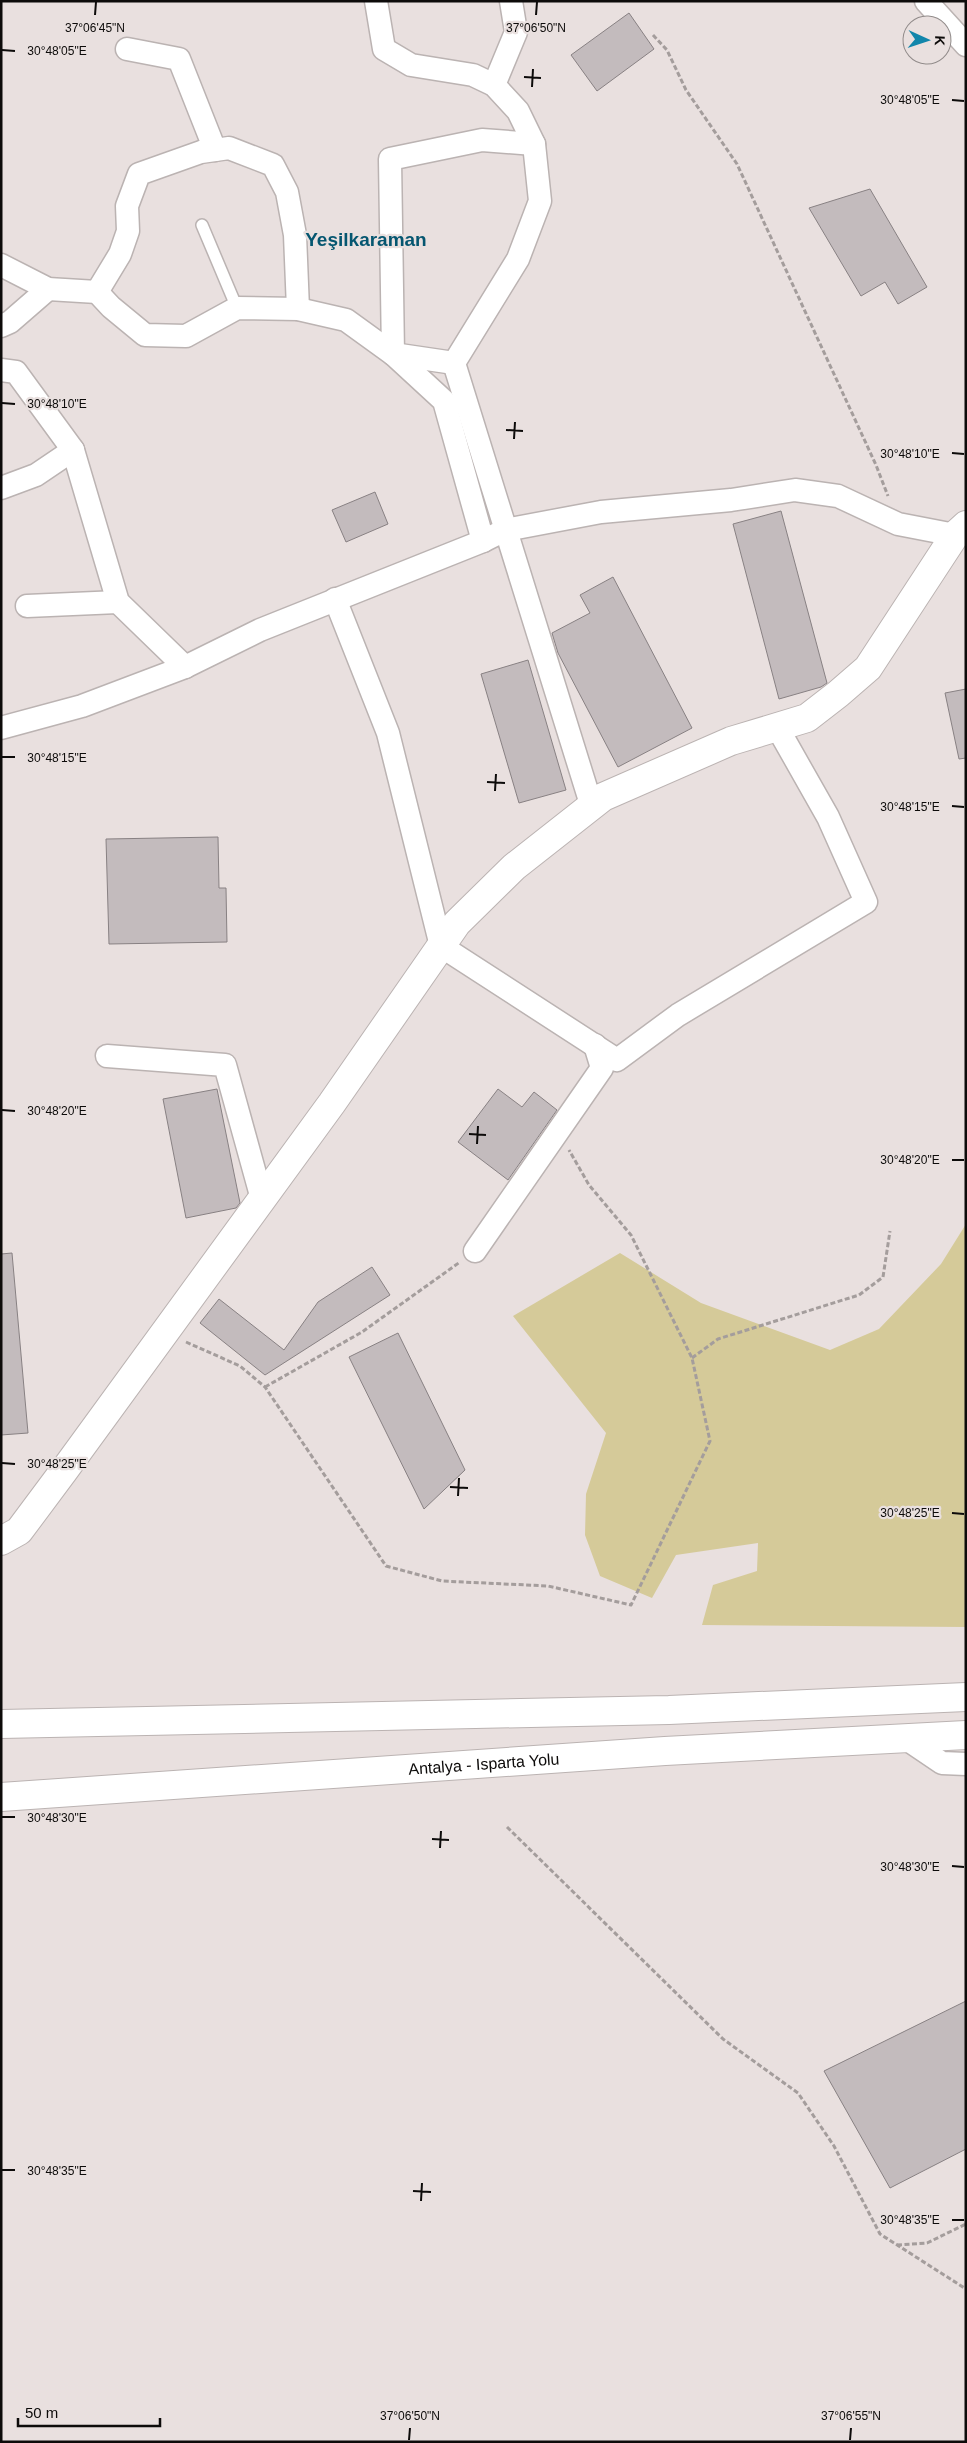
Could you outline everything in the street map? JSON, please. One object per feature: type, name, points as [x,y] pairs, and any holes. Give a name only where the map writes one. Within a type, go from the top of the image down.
[{"type":"main road","points":[[1,1541],[19,1531],[332,1104],[457,923],[514,866],[591,804],[731,741],[807,718],[868,668],[960,530]]},
{"type":"main road","points":[[1,1724],[669,1710],[966,1697]]},
{"type":"main road","name":"Antalya - Isparta Yolu","points":[[1,1797],[655,1751],[966,1735]]},
{"type":"street","points":[[376,1],[384,49],[410,65],[473,75],[494,85],[518,111],[534,144],[540,201],[518,259],[454,362],[591,804]]},
{"type":"street","points":[[494,85],[516,32],[511,1]]},
{"type":"street","points":[[926,1],[966,45]]},
{"type":"street","points":[[127,49],[179,59],[215,150]]},
{"type":"street","points":[[393,354],[390,159],[482,140],[534,144]]},
{"type":"street","points":[[97,292],[120,254],[128,231],[127,206],[139,174],[201,152],[229,148],[273,165],[287,192],[295,235],[298,309]]},
{"type":"street","points":[[1,265],[48,289],[97,292],[111,307],[145,335],[186,336],[237,308],[298,309],[346,320],[393,354],[444,402],[483,541]]},
{"type":"street","points":[[1,326],[10,322],[48,289]]},
{"type":"street","points":[[393,354],[454,362]]},
{"type":"street","points":[[1,370],[16,372],[73,450],[118,602],[185,667]]},
{"type":"street","points":[[1,488],[36,475],[73,450]]},
{"type":"street","points":[[1,728],[82,706],[185,667],[260,630],[483,541],[505,530],[601,512],[731,500],[795,490],[838,496],[898,524],[960,530]]},
{"type":"street","points":[[335,599],[388,733],[441,946],[617,1060],[678,1015],[866,902],[828,817],[777,727]]},
{"type":"street","points":[[27,606],[118,602]]},
{"type":"street","points":[[475,1251],[602,1068],[595,1045]]},
{"type":"street","points":[[107,1056],[225,1065],[262,1199]]},
{"type":"street","points":[[905,1738],[942,1763],[966,1764]]},
{"type":"lane","points":[[202,225],[237,308]]},
{"type":"path","points":[[654,35],[667,50],[686,90],[737,164],[876,465],[898,524]]},
{"type":"path","points":[[164,1333],[240,1366],[265,1387],[386,1566],[442,1580],[548,1586],[631,1606],[710,1442],[692,1358],[631,1235],[589,1185],[558,1131]]},
{"type":"path","points":[[692,1358],[718,1339],[859,1295],[882,1276],[890,1231]]},
{"type":"path","points":[[265,1387],[362,1332],[475,1251]]},
{"type":"path","points":[[507,1827],[722,2039],[798,2093],[834,2146],[880,2234],[966,2290]]},
{"type":"path","points":[[897,2245],[926,2243],[966,2224]]},
{"type":"shaded area","points":[[966,1224],[966,1627],[702,1625],[713,1585],[757,1571],[758,1543],[676,1555],[652,1598],[600,1576],[585,1535],[586,1494],[606,1433],[513,1316],[620,1253],[701,1303],[830,1350],[879,1329],[941,1264]]},
{"type":"building","points":[[629,13],[654,49],[597,91],[571,55]]},
{"type":"building","points":[[870,189],[927,287],[898,304],[885,282],[861,296],[809,208]]},
{"type":"building","points":[[375,492],[388,524],[346,542],[332,510]]},
{"type":"building","points":[[781,511],[827,683],[821,687],[779,699],[733,524]]},
{"type":"building","points":[[613,577],[692,728],[618,767],[558,653],[552,633],[590,613],[580,595]]},
{"type":"building","points":[[528,660],[566,790],[519,803],[481,674]]},
{"type":"building","points":[[966,689],[966,758],[959,759],[945,693]]},
{"type":"building","points":[[218,837],[219,888],[226,888],[227,942],[109,944],[106,839]]},
{"type":"building","points":[[217,1089],[240,1203],[236,1208],[186,1218],[163,1099]]},
{"type":"building","points":[[498,1089],[522,1107],[534,1092],[557,1110],[508,1180],[458,1142]]},
{"type":"building","points":[[12,1253],[28,1433],[1,1435],[1,1254]]},
{"type":"building","points":[[372,1267],[390,1295],[265,1375],[200,1323],[219,1299],[284,1350],[318,1302]]},
{"type":"building","points":[[398,1333],[465,1470],[424,1509],[349,1357]]},
{"type":"building","points":[[966,2001],[966,2149],[890,2188],[824,2071]]},
{"type":"district","name":"Yeşilkaraman","points":[[366,239]]}]
